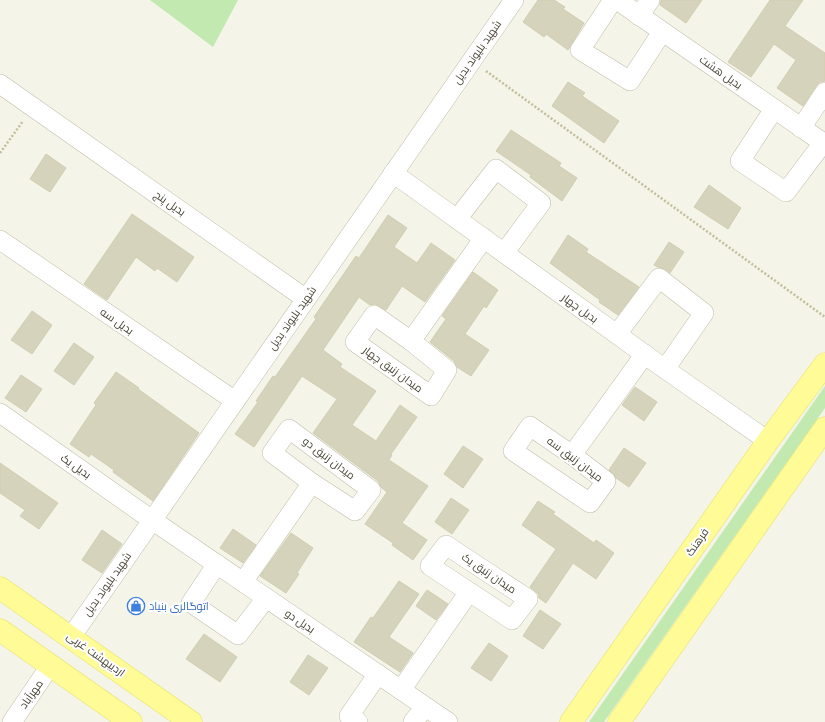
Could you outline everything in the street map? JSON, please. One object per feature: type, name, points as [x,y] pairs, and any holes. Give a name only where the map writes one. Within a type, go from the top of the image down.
[{"type":"main road","name":"فرهنگ","points":[[571,722],[768,441],[825,364]]},
{"type":"main road","points":[[619,722],[825,428]]},
{"type":"main road","name":"اردیبهشت غربی","points":[[0,588],[191,722]]},
{"type":"main road","points":[[0,630],[131,722]]},
{"type":"street","name":"شهید بلیوند بدیل","points":[[71,637],[514,0]]},
{"type":"street","points":[[613,0],[580,50],[630,81],[662,32]]},
{"type":"street","name":"بدیل هشت","points":[[617,0],[824,143]]},
{"type":"street","points":[[639,16],[650,0]]},
{"type":"street","name":"بدیل پنج","points":[[0,84],[306,298]]},
{"type":"street","points":[[801,128],[825,92]]},
{"type":"street","points":[[774,109],[740,161],[786,192],[824,143]]},
{"type":"street","points":[[457,219],[496,169],[541,203],[504,253]]},
{"type":"street","name":"بدیل چهار","points":[[393,173],[665,369],[768,441]]},
{"type":"street","points":[[411,341],[484,238]]},
{"type":"street","name":"بدیل سه","points":[[0,240],[235,401]]},
{"type":"street","points":[[617,334],[659,278],[704,313],[665,369]]},
{"type":"street","name":"میدان زنبق چهار","points":[[374,315],[411,341],[447,370],[431,396],[355,342],[374,315]]},
{"type":"street","points":[[572,455],[645,354]]},
{"type":"street","name":"بدیل یک","points":[[0,412],[152,520]]},
{"type":"street","name":"میدان زنبق سه","points":[[530,426],[572,455],[606,481],[590,503],[512,451],[530,426]]},
{"type":"street","name":"میدان زنبق دو","points":[[289,429],[371,490],[355,511],[312,484],[272,453],[289,429]]},
{"type":"street","points":[[243,582],[312,484]]},
{"type":"street","name":"بدیل دو","points":[[152,520],[448,722]]},
{"type":"street","name":"میدان زنبق یک","points":[[446,545],[528,599],[512,620],[469,592],[430,566],[446,545]]},
{"type":"street","points":[[217,564],[191,603],[238,635],[266,598]]},
{"type":"street","points":[[401,690],[469,592]]},
{"type":"street","name":"مهرآباد","points":[[12,722],[50,666]]},
{"type":"street","points":[[358,722],[349,716],[378,674]]},
{"type":"street","points":[[413,722],[425,706]]},
{"type":"path","points":[[471,61],[825,317]]},
{"type":"path","points":[[0,153],[33,108]]},
{"type":"green space","points":[[150,0],[238,0],[213,47]]},
{"type":"green space","points":[[825,386],[825,408],[604,722],[589,722]]},
{"type":"building","points":[[538,0],[554,0],[565,7],[563,9],[584,23],[568,50],[546,34],[544,37],[523,22]]},
{"type":"building","points":[[661,0],[702,0],[686,23],[660,5]]},
{"type":"building","points":[[770,0],[803,0],[785,26],[825,53],[825,81],[820,82],[816,86],[803,106],[777,88],[796,60],[774,44],[751,77],[728,62]]},
{"type":"building","points":[[568,82],[585,93],[582,96],[619,121],[604,143],[552,106]]},
{"type":"building","points":[[511,130],[561,163],[559,166],[577,178],[562,201],[530,177],[531,175],[496,151]]},
{"type":"building","points":[[46,154],[66,168],[50,192],[30,179]]},
{"type":"building","points":[[709,185],[741,208],[728,229],[694,207]]},
{"type":"building","points":[[132,214],[194,257],[177,282],[157,268],[155,271],[136,257],[107,300],[84,284]]},
{"type":"building","points":[[388,215],[407,228],[394,247],[417,263],[431,243],[455,260],[425,302],[402,286],[386,310],[375,304],[370,305],[359,297],[323,350],[342,364],[340,367],[376,391],[352,425],[376,441],[400,405],[417,417],[391,454],[392,455],[389,460],[428,486],[402,523],[427,540],[413,560],[392,545],[393,543],[365,524],[387,492],[382,488],[378,481],[313,433],[337,399],[302,376],[254,447],[235,434],[258,402],[256,401],[273,376],[275,377],[316,319],[314,317],[356,256],[359,258]]},
{"type":"building","points":[[568,235],[588,249],[586,252],[639,287],[618,315],[599,302],[600,300],[550,263]]},
{"type":"building","points":[[669,242],[684,252],[670,273],[665,269],[654,265]]},
{"type":"building","points":[[473,272],[498,290],[486,308],[484,306],[465,334],[489,350],[471,376],[457,367],[454,361],[430,342],[446,319],[442,316]]},
{"type":"building","points":[[32,311],[52,325],[32,354],[11,340]]},
{"type":"building","points":[[74,343],[94,357],[74,385],[54,371]]},
{"type":"building","points":[[116,372],[199,433],[153,501],[91,454],[89,457],[70,444],[96,405],[94,403]]},
{"type":"building","points":[[21,375],[42,389],[26,412],[5,398]]},
{"type":"building","points":[[635,387],[657,402],[644,421],[622,405]]},
{"type":"building","points":[[463,446],[483,459],[463,488],[444,474]]},
{"type":"building","points":[[624,448],[646,463],[629,487],[616,478],[609,470]]},
{"type":"building","points":[[0,463],[58,503],[39,529],[20,516],[25,510],[0,493]]},
{"type":"building","points":[[451,498],[469,510],[452,534],[435,522]]},
{"type":"building","points":[[538,501],[555,512],[553,514],[594,543],[596,540],[614,553],[596,579],[573,563],[546,603],[539,598],[538,594],[530,587],[556,549],[522,525]]},
{"type":"building","points":[[233,529],[256,545],[243,563],[220,548]]},
{"type":"building","points":[[102,530],[122,544],[102,573],[82,560]]},
{"type":"building","points":[[291,533],[313,548],[297,573],[299,574],[286,593],[260,576]]},
{"type":"building","points":[[399,581],[419,594],[389,637],[413,653],[400,672],[354,642]]},
{"type":"building","points":[[427,590],[448,604],[436,620],[416,606]]},
{"type":"building","points":[[540,610],[561,624],[543,649],[523,636]]},
{"type":"building","points":[[204,634],[237,657],[220,682],[186,659]]},
{"type":"building","points":[[489,643],[508,656],[491,681],[471,668]]},
{"type":"building","points":[[308,655],[328,668],[309,695],[290,682]]},
{"type":"place","name":"اتوگالری بنیاد","points":[[136,606]]}]
